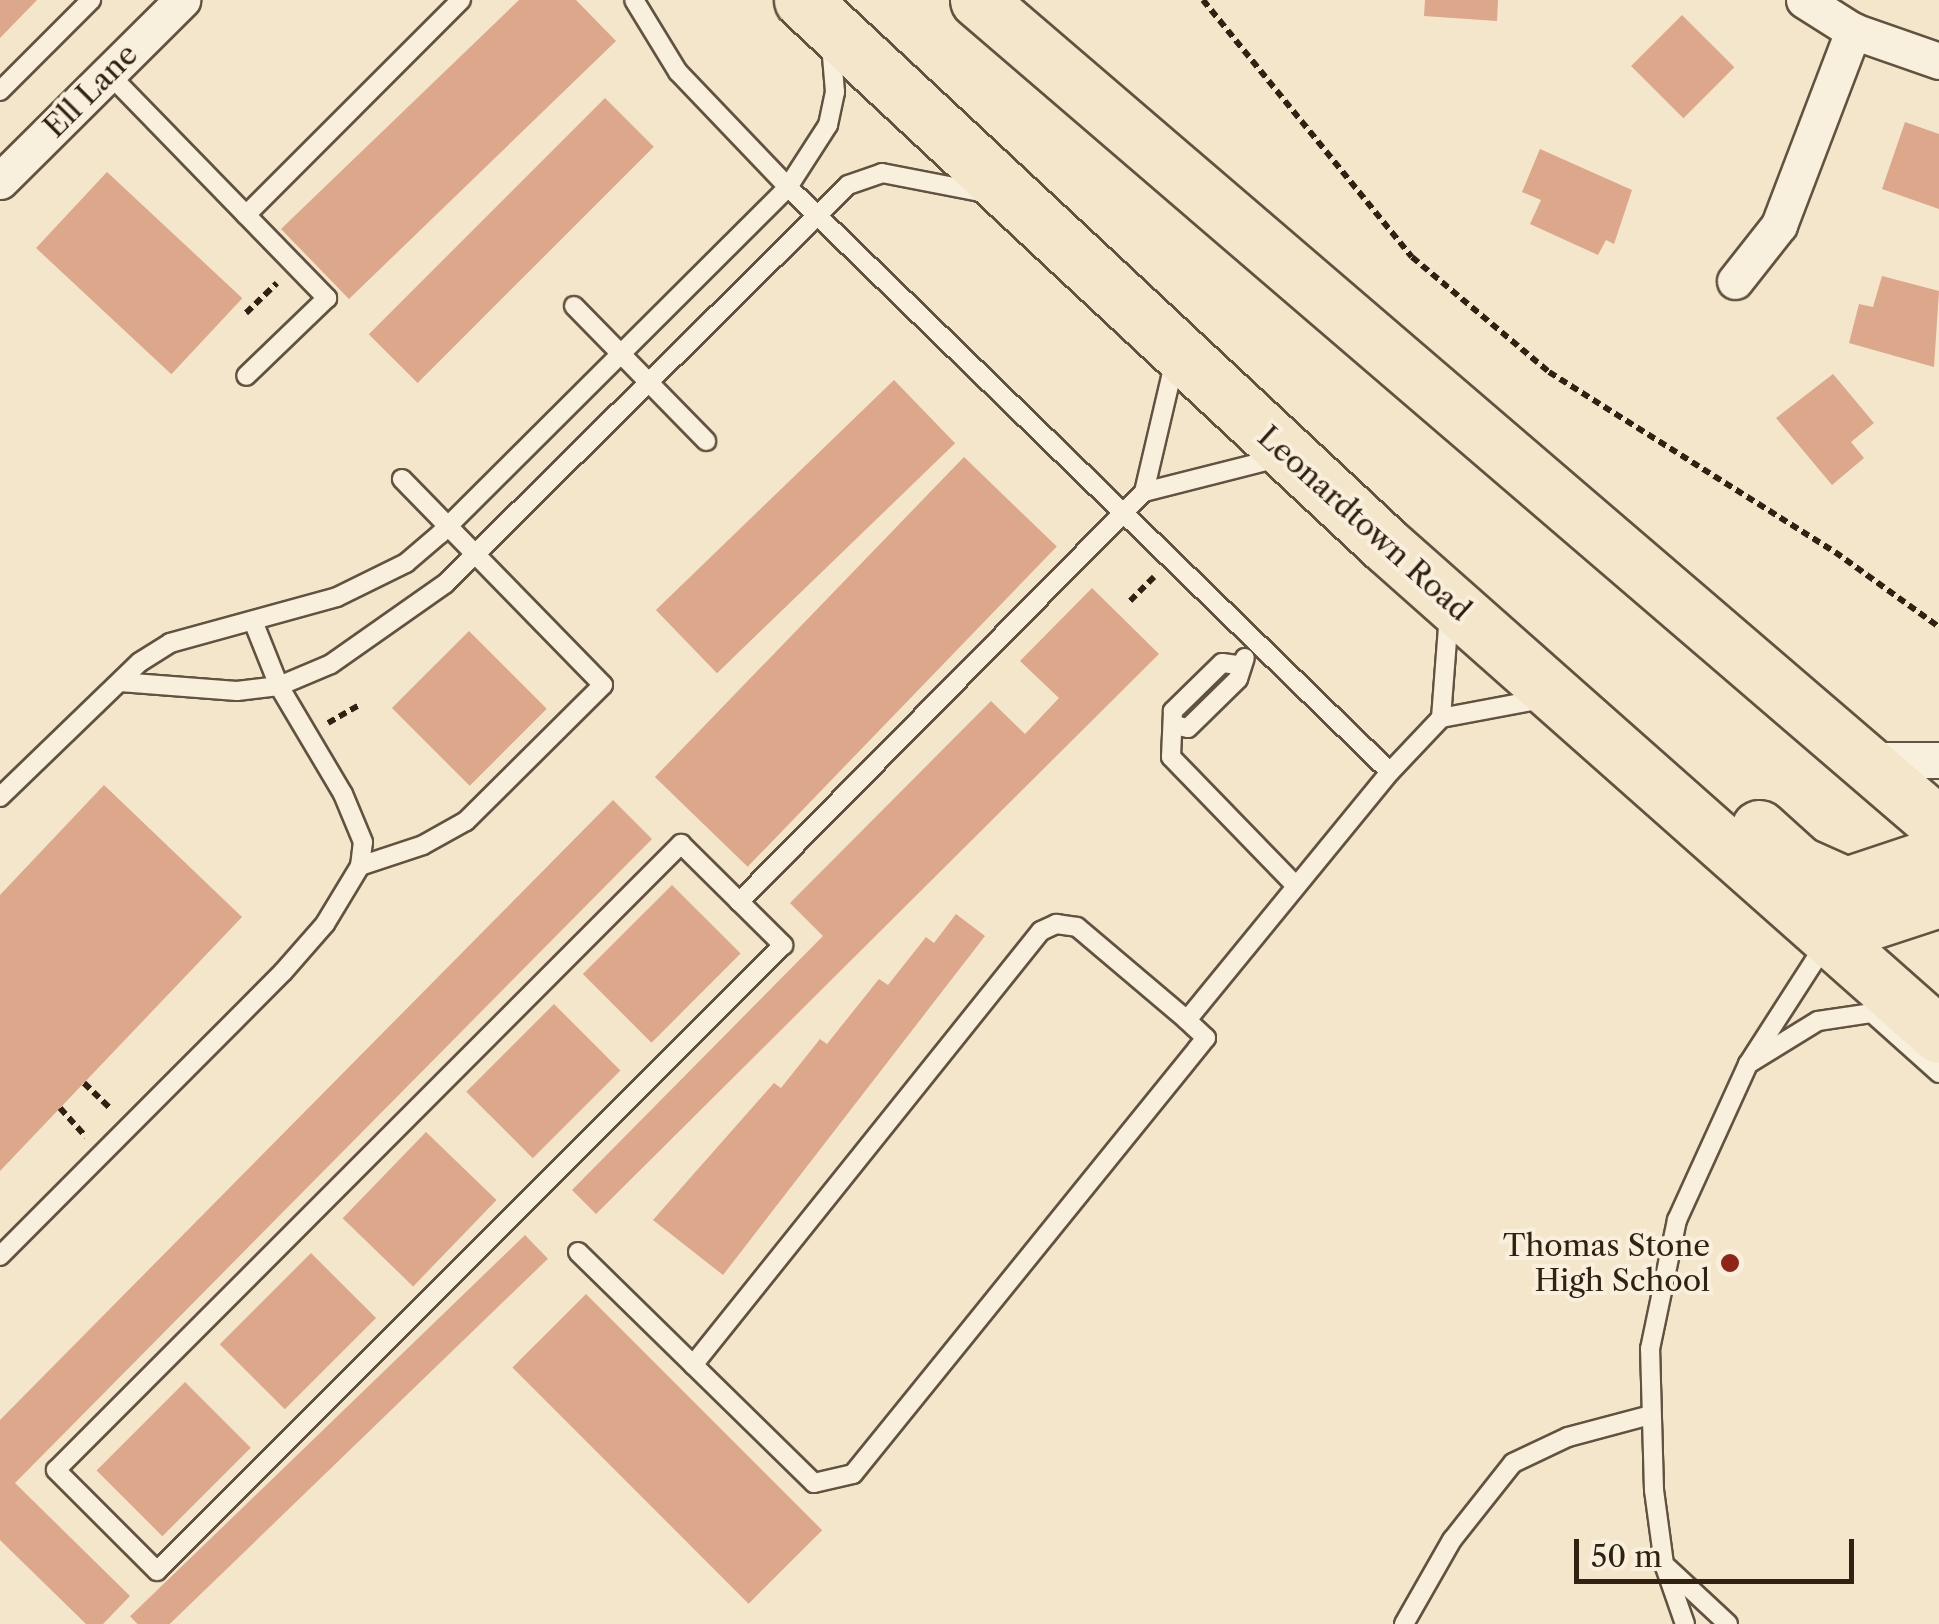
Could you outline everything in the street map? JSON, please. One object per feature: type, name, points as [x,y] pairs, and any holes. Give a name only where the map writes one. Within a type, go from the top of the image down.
[{"type":"highway","points":[[978,0],[1870,760],[1939,825]]},
{"type":"highway","name":"Leonardtown Road","points":[[815,12],[1010,200],[1288,456],[1832,934],[1939,1035]]},
{"type":"highway","points":[[1575,712],[1700,776],[1799,864],[1846,885],[1939,854]]},
{"type":"highway","points":[[1832,934],[1939,899]]},
{"type":"street","name":"Ell Lane","points":[[0,181],[182,0]]},
{"type":"street","points":[[1804,0],[1853,31],[1939,61]]},
{"type":"street","points":[[1734,281],[1779,225],[1853,31]]},
{"type":"street","points":[[1870,760],[1939,760]]},
{"type":"lane","points":[[0,90],[90,0]]},
{"type":"lane","points":[[246,215],[461,0]]},
{"type":"lane","points":[[634,0],[678,72],[817,216],[1390,772]]},
{"type":"lane","points":[[0,797],[120,682],[170,643],[253,621],[378,578],[448,526],[788,186],[828,125],[835,92],[815,12]]},
{"type":"lane","points":[[108,74],[327,298],[246,376]]},
{"type":"lane","points":[[120,682],[187,690],[279,686],[362,645],[475,554],[848,185],[882,173],[1010,200]]},
{"type":"lane","points":[[574,306],[706,441]]},
{"type":"lane","points":[[739,902],[1144,492],[1176,354]]},
{"type":"lane","points":[[1144,492],[1288,456]]},
{"type":"lane","points":[[360,866],[466,822],[603,685],[402,479]]},
{"type":"lane","points":[[1188,1020],[1242,960],[1294,884],[1441,718],[1450,601]]},
{"type":"lane","points":[[0,1256],[283,972],[325,924],[360,866],[363,842],[343,794],[279,686],[253,621]]},
{"type":"lane","points":[[1257,646],[1238,665],[1222,663],[1172,711],[1171,758],[1179,771],[1294,884]]},
{"type":"lane","points":[[1441,718],[1575,712]]},
{"type":"lane","points":[[681,844],[739,902],[782,945],[157,1571],[56,1470],[681,844]]},
{"type":"lane","points":[[578,1252],[814,1483],[853,1474],[1206,1038],[1077,927],[1056,924],[1042,930],[694,1364]]},
{"type":"lane","points":[[1684,1624],[1664,1564],[1648,1416],[1650,1350],[1677,1220],[1748,1064],[1832,934]]},
{"type":"lane","points":[[1748,1064],[1818,1021],[1872,1014],[1939,1072]]},
{"type":"lane","points":[[1404,1624],[1452,1540],[1513,1463],[1568,1436],[1648,1416]]},
{"type":"lane","points":[[1664,1564],[1728,1624]]},
{"type":"path","points":[[1203,0],[1428,270],[1548,372],[1835,552],[1939,628]]},
{"type":"path","points":[[246,313],[294,265]]},
{"type":"path","points":[[84,1083],[129,1126]]},
{"type":"building","points":[[0,0],[37,0],[0,38]]},
{"type":"building","points":[[519,0],[576,0],[616,41],[349,299],[281,229]]},
{"type":"building","points":[[1425,0],[1498,0],[1497,21],[1424,16]]},
{"type":"building","points":[[1682,15],[1734,67],[1683,118],[1631,66]]},
{"type":"building","points":[[605,98],[654,147],[418,383],[369,334]]},
{"type":"building","points":[[1905,122],[1939,134],[1939,209],[1882,189]]},
{"type":"building","points":[[1540,149],[1632,190],[1614,244],[1606,240],[1598,255],[1530,224],[1541,200],[1522,192]]},
{"type":"building","points":[[107,172],[242,298],[171,374],[36,248]]},
{"type":"building","points":[[1882,276],[1939,291],[1934,367],[1849,343],[1859,304],[1873,307]]},
{"type":"building","points":[[1833,374],[1874,423],[1851,442],[1864,458],[1832,485],[1776,418]]},
{"type":"building","points":[[894,380],[955,443],[717,673],[656,610]]},
{"type":"building","points":[[964,457],[1057,547],[748,867],[655,777]]},
{"type":"building","points":[[1092,588],[1159,654],[596,1214],[572,1190],[823,936],[790,903],[991,701],[1025,734],[1059,698],[1020,661]]},
{"type":"building","points":[[469,631],[547,709],[470,786],[392,708]]},
{"type":"building","points":[[104,785],[242,917],[0,1171],[0,895]]},
{"type":"building","points":[[613,800],[652,839],[15,1483],[130,1596],[103,1624],[86,1624],[0,1540],[0,1420]]},
{"type":"building","points":[[672,885],[741,954],[651,1043],[583,974]]},
{"type":"building","points":[[956,914],[985,936],[723,1275],[653,1220],[774,1083],[781,1088],[820,1039],[827,1044],[879,979],[888,985],[926,937],[934,943]]},
{"type":"building","points":[[554,1004],[620,1070],[533,1158],[466,1092]]},
{"type":"building","points":[[426,1132],[496,1200],[413,1286],[343,1218]]},
{"type":"building","points":[[525,1235],[548,1259],[170,1624],[137,1624],[130,1616]]},
{"type":"building","points":[[311,1253],[376,1318],[285,1409],[220,1344]]},
{"type":"building","points":[[586,1294],[822,1530],[749,1604],[512,1368]]},
{"type":"building","points":[[185,1382],[251,1448],[162,1536],[97,1470]]},
{"type":"place","name":"Thomas Stone High School","points":[[1730,1263]]}]
